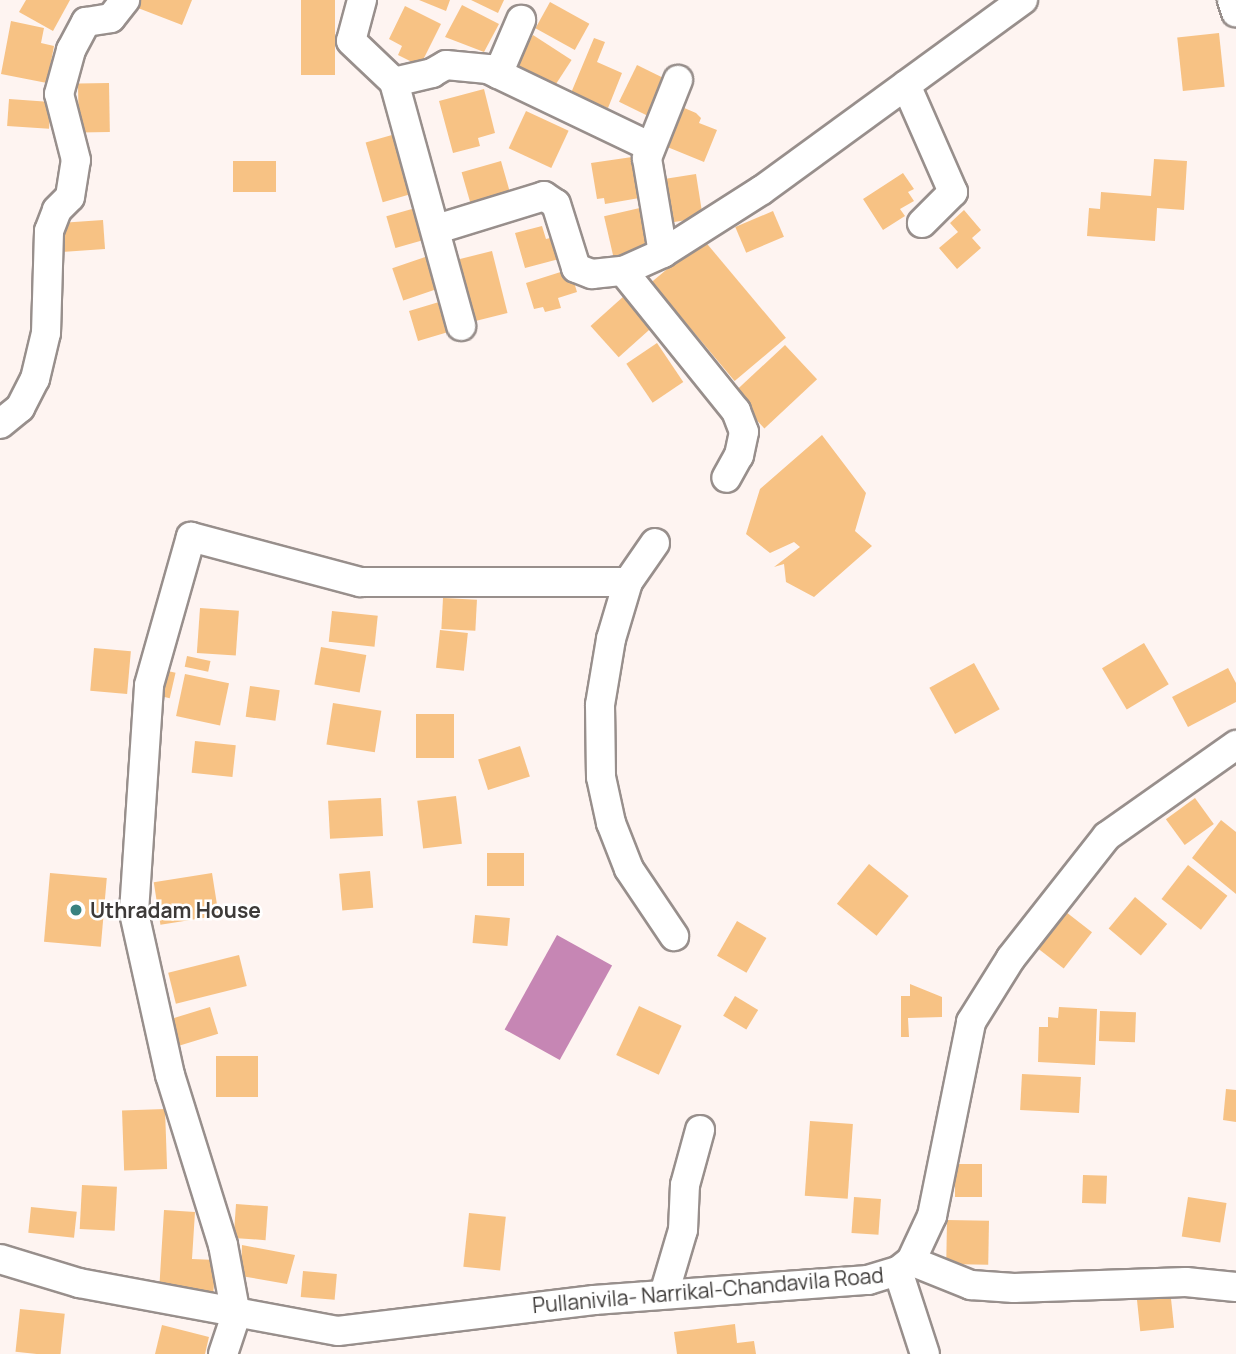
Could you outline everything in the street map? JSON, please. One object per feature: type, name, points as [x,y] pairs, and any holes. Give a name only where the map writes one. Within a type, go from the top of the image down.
[{"type":"street","points":[[0,424],[20,408],[30,388],[47,333],[49,231],[57,210],[70,197],[76,160],[59,94],[71,50],[86,22],[111,18],[125,0]]},
{"type":"street","points":[[362,0],[351,41],[394,82],[437,229],[461,326]]},
{"type":"street","points":[[437,229],[544,196],[556,204],[576,268],[592,274],[623,271],[663,253],[762,190],[1023,0]]},
{"type":"street","points":[[1232,0],[1236,12]]},
{"type":"street","points":[[498,74],[521,20]]},
{"type":"street","points":[[394,82],[432,73],[446,65],[466,64],[498,74],[649,146]]},
{"type":"street","points":[[663,253],[647,174],[649,146],[678,80]]},
{"type":"street","points":[[906,85],[953,192],[922,223]]},
{"type":"street","points":[[623,271],[736,411],[744,432],[739,456],[726,478]]},
{"type":"street","points":[[223,1354],[236,1315],[223,1245],[170,1075],[134,912],[149,685],[191,537],[360,582],[628,582]]},
{"type":"street","points":[[655,542],[628,582],[611,639],[600,705],[601,777],[611,823],[629,869],[674,936]]},
{"type":"street","name":"Pullanivila- Narrikal-Chandavila Road","points":[[0,1259],[79,1283],[236,1315],[338,1331],[664,1294],[868,1280],[905,1266],[932,1216],[971,1023],[1011,958],[1107,836],[1236,745]]},
{"type":"street","points":[[664,1294],[683,1230],[685,1185],[700,1130]]},
{"type":"street","points":[[925,1354],[905,1266],[971,1285],[1014,1288],[1186,1282],[1236,1287]]},
{"type":"shaded area","points":[[557,935],[612,966],[560,1060],[505,1029]]},
{"type":"building","points":[[26,0],[70,0],[53,31],[19,12]]},
{"type":"building","points":[[141,0],[192,0],[182,25],[138,8]]},
{"type":"building","points":[[301,0],[335,0],[335,75],[301,75]]},
{"type":"building","points":[[419,0],[450,0],[446,11]]},
{"type":"building","points":[[471,0],[504,0],[498,13]]},
{"type":"building","points":[[550,2],[589,24],[575,50],[535,28]]},
{"type":"building","points":[[462,5],[499,24],[484,52],[445,37]]},
{"type":"building","points":[[405,6],[441,24],[420,66],[398,55],[402,46],[389,39]]},
{"type":"building","points":[[11,21],[44,28],[41,43],[54,46],[47,83],[1,74]]},
{"type":"building","points":[[1219,33],[1225,87],[1183,91],[1177,37]]},
{"type":"building","points":[[533,35],[572,60],[553,89],[514,64]]},
{"type":"building","points":[[594,38],[605,42],[597,62],[622,73],[608,108],[571,93]]},
{"type":"building","points":[[637,65],[668,80],[650,117],[619,102]]},
{"type":"building","points":[[109,83],[110,132],[79,133],[78,84]]},
{"type":"building","points":[[484,89],[495,133],[478,138],[480,146],[453,153],[439,101]]},
{"type":"building","points":[[9,99],[51,102],[49,129],[7,126]]},
{"type":"building","points":[[684,102],[682,107],[701,118],[699,123],[717,130],[704,162],[660,144]]},
{"type":"building","points":[[526,111],[569,131],[551,168],[509,148]]},
{"type":"building","points":[[406,131],[423,191],[383,202],[366,143]]},
{"type":"building","points":[[639,156],[645,197],[605,204],[604,198],[597,199],[591,163]]},
{"type":"building","points":[[1154,159],[1187,161],[1184,210],[1157,208],[1155,241],[1087,236],[1089,208],[1100,209],[1101,192],[1151,196]]},
{"type":"building","points":[[233,161],[276,161],[276,192],[233,192]]},
{"type":"building","points":[[501,161],[510,193],[471,204],[462,172]]},
{"type":"building","points":[[903,173],[914,189],[908,192],[914,201],[900,209],[905,216],[883,230],[863,199]]},
{"type":"building","points":[[696,174],[703,217],[661,224],[655,181]]},
{"type":"building","points":[[419,207],[428,239],[395,248],[386,216]]},
{"type":"building","points":[[644,207],[653,247],[613,256],[604,216]]},
{"type":"building","points":[[964,210],[981,230],[972,238],[981,248],[957,269],[939,248],[958,232],[950,223]]},
{"type":"building","points":[[773,211],[784,237],[746,253],[735,227]]},
{"type":"building","points":[[103,220],[105,249],[58,252],[56,223]]},
{"type":"building","points":[[542,226],[546,239],[554,237],[559,259],[525,268],[515,233]]},
{"type":"building","points":[[703,239],[786,338],[735,381],[652,282]]},
{"type":"building","points":[[492,251],[507,313],[474,321],[459,259]]},
{"type":"building","points":[[431,255],[442,287],[403,300],[392,268]]},
{"type":"building","points":[[570,269],[577,292],[558,298],[561,308],[545,312],[543,307],[534,309],[526,283]]},
{"type":"building","points":[[624,296],[652,327],[619,357],[591,326]]},
{"type":"building","points":[[439,302],[442,315],[449,313],[455,330],[418,341],[409,311]]},
{"type":"building","points":[[657,343],[683,382],[653,403],[626,364]]},
{"type":"building","points":[[785,345],[817,379],[764,428],[732,394]]},
{"type":"building","points":[[822,435],[866,493],[855,531],[872,546],[814,597],[786,582],[784,564],[774,567],[800,547],[794,542],[770,553],[746,534],[760,489]]},
{"type":"building","points":[[443,598],[477,600],[475,631],[441,629]]},
{"type":"building","points":[[200,608],[239,611],[236,656],[197,653]]},
{"type":"building","points":[[332,611],[378,616],[375,647],[329,642]]},
{"type":"building","points":[[440,630],[468,633],[464,671],[436,668]]},
{"type":"building","points":[[1144,643],[1169,684],[1127,709],[1102,668]]},
{"type":"building","points":[[321,647],[366,655],[360,692],[314,684]]},
{"type":"building","points":[[94,648],[131,651],[127,694],[90,691]]},
{"type":"building","points":[[187,656],[210,661],[208,672],[185,667]]},
{"type":"building","points":[[974,663],[1000,709],[955,734],[929,688]]},
{"type":"building","points":[[1228,668],[1236,683],[1236,702],[1188,727],[1172,697]]},
{"type":"building","points":[[159,669],[176,673],[170,698],[153,694]]},
{"type":"building","points":[[185,674],[229,683],[220,725],[176,716]]},
{"type":"building","points":[[250,686],[280,690],[275,721],[246,717]]},
{"type":"building","points":[[333,703],[381,711],[375,752],[326,744]]},
{"type":"building","points":[[416,714],[454,714],[454,758],[416,758]]},
{"type":"building","points":[[195,741],[236,745],[232,777],[192,773]]},
{"type":"building","points":[[520,746],[530,776],[488,790],[478,760]]},
{"type":"building","points":[[456,796],[462,844],[423,848],[417,801]]},
{"type":"building","points":[[381,798],[383,836],[330,839],[328,801]]},
{"type":"building","points":[[1195,798],[1214,824],[1185,845],[1166,819]]},
{"type":"building","points":[[1221,820],[1236,832],[1236,894],[1192,858]]},
{"type":"building","points":[[487,853],[524,853],[524,886],[487,886]]},
{"type":"building","points":[[869,864],[909,896],[877,936],[837,904]]},
{"type":"building","points":[[1188,865],[1227,896],[1201,930],[1162,899]]},
{"type":"building","points":[[370,871],[373,908],[342,911],[339,874]]},
{"type":"building","name":"Uthradam House","points":[[50,873],[107,878],[101,947],[44,942]]},
{"type":"building","points":[[212,873],[219,915],[160,925],[154,882]]},
{"type":"building","points":[[1135,897],[1167,924],[1141,955],[1109,928]]},
{"type":"building","points":[[1066,912],[1092,932],[1064,969],[1038,948]]},
{"type":"building","points":[[475,915],[510,918],[507,946],[473,943]]},
{"type":"building","points":[[737,921],[766,938],[746,973],[717,956]]},
{"type":"building","points":[[239,955],[247,986],[176,1004],[168,973]]},
{"type":"building","points":[[910,984],[942,997],[942,1017],[908,1018],[909,1037],[901,1037],[901,996],[910,996]]},
{"type":"building","points":[[735,996],[758,1010],[746,1030],[723,1016]]},
{"type":"building","points":[[639,1006],[682,1026],[659,1075],[616,1055]]},
{"type":"building","points":[[210,1007],[218,1034],[174,1047],[166,1020]]},
{"type":"building","points":[[1059,1007],[1097,1009],[1095,1065],[1038,1062],[1039,1027],[1048,1027],[1048,1017],[1058,1018]]},
{"type":"building","points":[[1100,1011],[1136,1012],[1135,1042],[1099,1041]]},
{"type":"building","points":[[216,1056],[258,1056],[258,1097],[216,1097]]},
{"type":"building","points":[[1022,1074],[1081,1077],[1079,1113],[1020,1110]]},
{"type":"building","points":[[1226,1089],[1236,1090],[1236,1122],[1223,1120]]},
{"type":"building","points":[[165,1109],[167,1169],[124,1170],[122,1111]]},
{"type":"building","points":[[810,1121],[853,1124],[848,1199],[805,1196]]},
{"type":"building","points":[[955,1164],[982,1164],[982,1197],[955,1197]]},
{"type":"building","points":[[1083,1175],[1107,1176],[1106,1204],[1082,1203]]},
{"type":"building","points":[[82,1185],[117,1187],[115,1231],[80,1229]]},
{"type":"building","points":[[854,1197],[881,1199],[878,1235],[851,1233]]},
{"type":"building","points":[[1188,1197],[1227,1203],[1220,1243],[1182,1237]]},
{"type":"building","points":[[236,1204],[268,1206],[266,1240],[234,1238]]},
{"type":"building","points":[[31,1207],[77,1212],[74,1238],[28,1233]]},
{"type":"building","points":[[164,1210],[195,1212],[192,1259],[216,1260],[213,1296],[159,1292]]},
{"type":"building","points":[[469,1213],[506,1217],[500,1271],[463,1267]]},
{"type":"building","points":[[947,1220],[989,1221],[988,1265],[946,1264]]},
{"type":"building","points":[[242,1245],[295,1255],[287,1284],[241,1276]]},
{"type":"building","points":[[303,1271],[337,1274],[335,1300],[301,1297]]},
{"type":"building","points":[[1170,1289],[1174,1328],[1140,1331],[1136,1293]]},
{"type":"building","points":[[20,1309],[65,1314],[61,1354],[16,1352]]},
{"type":"building","points":[[735,1324],[737,1343],[754,1341],[756,1354],[677,1354],[674,1332]]},
{"type":"building","points":[[162,1325],[209,1337],[205,1354],[155,1354]]},
{"type":"place","name":"Uthradam House","points":[[76,910]]}]
